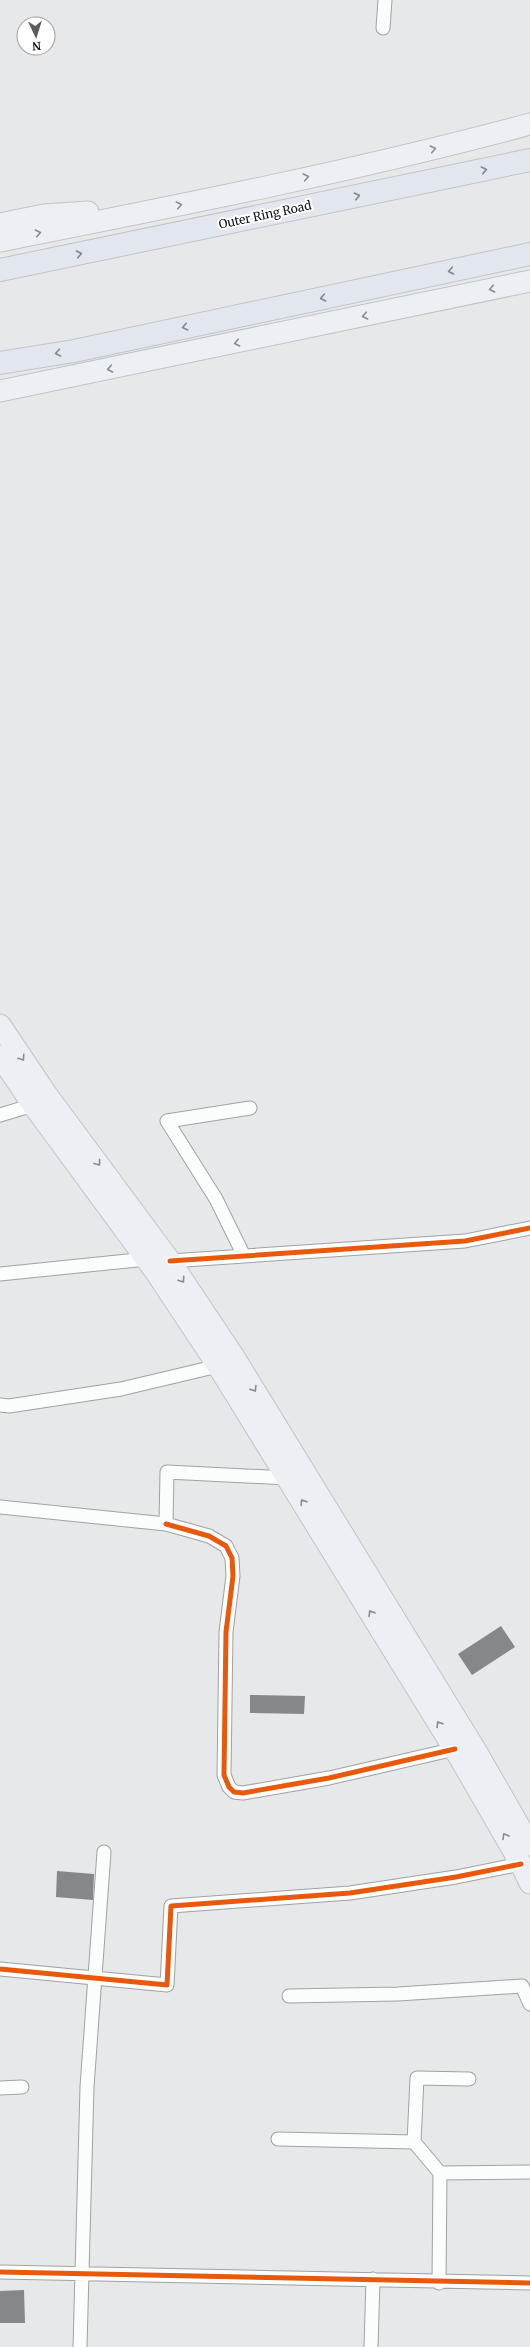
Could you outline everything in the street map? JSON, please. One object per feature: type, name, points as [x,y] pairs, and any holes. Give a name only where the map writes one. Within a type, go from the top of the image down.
[{"type":"highway","name":"Outer Ring Road","points":[[0,270],[530,160]]},
{"type":"highway","points":[[0,363],[74,350],[530,254]]},
{"type":"main road","points":[[0,241],[154,210],[452,145],[530,124]]},
{"type":"main road","points":[[0,224],[44,215],[154,210]]},
{"type":"main road","points":[[0,391],[530,281]]},
{"type":"main road","points":[[0,1026],[47,1095],[170,1261],[288,1478],[455,1749],[521,1864],[530,1883]]},
{"type":"main road","points":[[0,1056],[33,1105],[147,1259],[226,1362],[476,1751],[530,1845]]},
{"type":"street","points":[[383,28],[385,0]]},
{"type":"street","points":[[0,1115],[33,1105]]},
{"type":"street","points":[[244,1256],[216,1199],[167,1121],[250,1108]]},
{"type":"street","points":[[170,1261],[465,1241],[530,1228]]},
{"type":"street","points":[[0,1274],[147,1259]]},
{"type":"street","points":[[0,1405],[9,1406],[121,1389],[226,1362]]},
{"type":"street","points":[[166,1524],[167,1472],[288,1478]]},
{"type":"street","points":[[0,1507],[166,1524],[209,1536],[226,1546],[232,1558],[233,1576],[226,1632],[224,1775],[229,1787],[234,1792],[243,1793],[329,1778],[455,1749]]},
{"type":"street","points":[[80,2347],[81,2274],[88,2087],[94,1978],[104,1852]]},
{"type":"street","points":[[0,1969],[167,1985],[170,1906],[350,1893],[456,1877],[521,1864]]},
{"type":"street","points":[[289,1996],[398,1994],[522,1986],[530,2004]]},
{"type":"street","points":[[439,2283],[440,2173],[414,2142],[416,2078],[468,2079]]},
{"type":"street","points":[[0,2088],[22,2087]]},
{"type":"street","points":[[278,2139],[414,2142]]},
{"type":"street","points":[[440,2173],[530,2172]]},
{"type":"street","points":[[0,2272],[373,2279],[439,2283],[530,2283]]},
{"type":"street","points":[[371,2347],[373,2279]]},
{"type":"building","points":[[501,1626],[515,1647],[472,1675],[458,1654]]},
{"type":"building","points":[[250,1695],[305,1696],[304,1714],[250,1713]]},
{"type":"building","points":[[57,1871],[94,1874],[93,1900],[56,1897]]},
{"type":"building","points":[[24,2290],[25,2323],[0,2323],[0,2291]]},
{"type":"cycle path","points":[[170,1261],[465,1241],[530,1228]]},
{"type":"cycle path","points":[[166,1524],[209,1536],[226,1546],[232,1558],[233,1576],[226,1632],[224,1775],[229,1787],[234,1792],[243,1793],[329,1778],[455,1749]]},
{"type":"cycle path","points":[[0,1969],[167,1985],[171,1906],[350,1893],[456,1877],[521,1864]]},
{"type":"cycle path","points":[[0,2272],[530,2283]]}]
